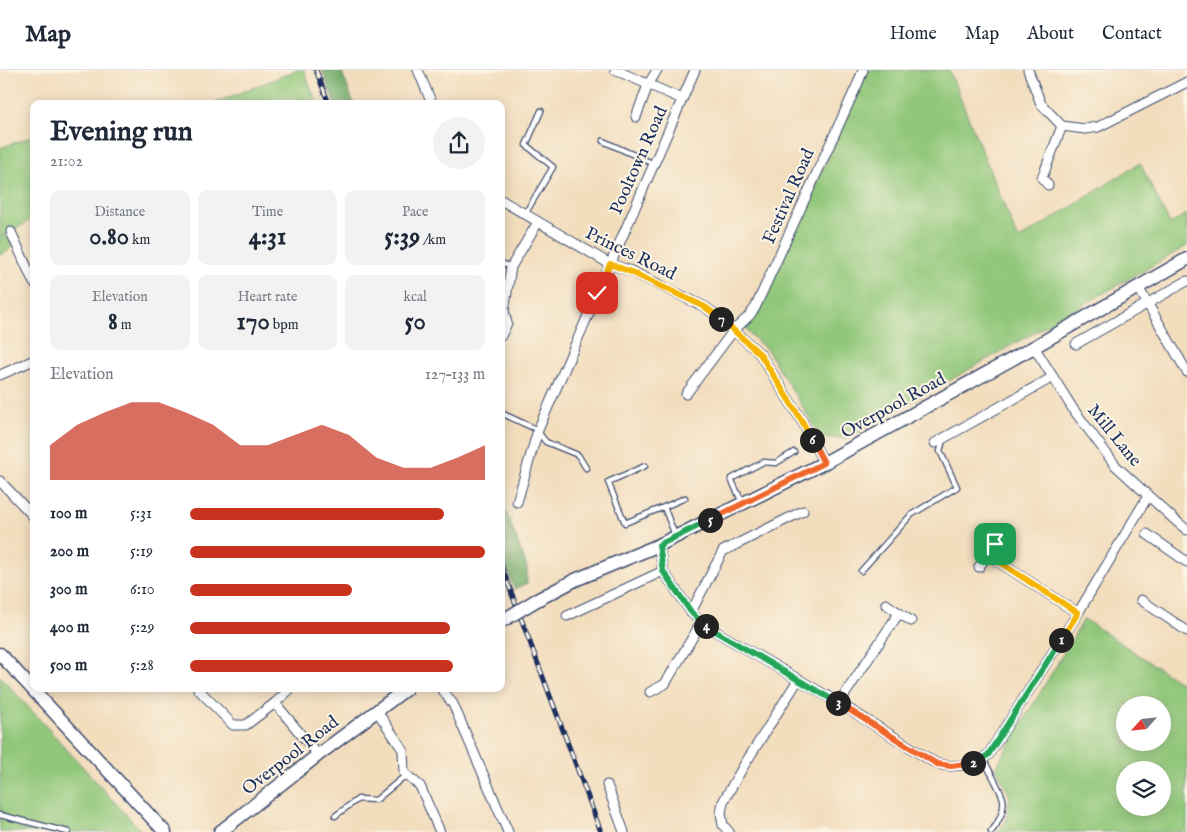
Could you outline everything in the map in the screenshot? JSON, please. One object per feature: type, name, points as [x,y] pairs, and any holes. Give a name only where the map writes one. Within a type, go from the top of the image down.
[{"type":"main road","name":"Overpool Road","points":[[505,619],[575,580],[659,545],[824,463],[1034,347],[1187,259]]},
{"type":"main road","points":[[0,654],[30,686]]},
{"type":"main road","points":[[35,692],[165,832]]},
{"type":"main road","name":"Overpool Road","points":[[220,832],[401,692]]},
{"type":"street","points":[[418,70],[430,100]]},
{"type":"street","points":[[615,70],[682,99]]},
{"type":"street","points":[[636,117],[648,85],[657,70]]},
{"type":"street","name":"Pooltown Road","points":[[517,502],[538,430],[695,70]]},
{"type":"street","points":[[1028,70],[1041,104],[1062,126],[1085,129],[1098,126],[1187,82]]},
{"type":"street","name":"Festival Road","points":[[686,394],[734,330],[755,308],[858,83],[860,71]]},
{"type":"street","points":[[1048,185],[1038,179],[1062,126]]},
{"type":"street","name":"Princes Road","points":[[505,202],[610,264],[705,307],[724,321],[760,354],[802,421],[824,463]]},
{"type":"street","points":[[505,304],[511,267],[538,222]]},
{"type":"street","points":[[11,232],[30,274]]},
{"type":"street","points":[[1076,344],[1187,281]]},
{"type":"street","points":[[1138,287],[1187,372]]},
{"type":"street","points":[[505,314],[507,323],[505,327]]},
{"type":"street","name":"Mill Lane","points":[[1034,347],[1073,409],[1116,466],[1187,530]]},
{"type":"street","points":[[0,375],[30,362]]},
{"type":"street","points":[[939,441],[1053,377]]},
{"type":"street","points":[[0,481],[30,513]]},
{"type":"street","points":[[659,545],[663,571],[691,612],[702,623],[839,703],[937,764],[964,765],[977,762],[988,755],[1078,613],[1148,496]]},
{"type":"street","points":[[691,612],[723,551],[804,511]]},
{"type":"street","points":[[1147,534],[1187,562]]},
{"type":"street","points":[[980,567],[995,544]]},
{"type":"street","points":[[988,555],[1078,613]]},
{"type":"street","points":[[567,616],[663,571]]},
{"type":"street","points":[[1141,600],[1186,629]]},
{"type":"street","points":[[886,604],[911,620]]},
{"type":"street","points":[[839,703],[900,613]]},
{"type":"street","points":[[650,692],[665,684],[702,623]]},
{"type":"street","points":[[730,832],[723,825],[721,812],[723,802],[798,680]]},
{"type":"street","points":[[201,692],[232,725],[246,725],[287,692]]},
{"type":"street","points":[[444,692],[453,704],[508,832]]},
{"type":"street","points":[[275,703],[318,755]]},
{"type":"street","points":[[377,711],[403,750],[404,773],[420,786],[440,832]]},
{"type":"street","points":[[607,785],[624,832]]},
{"type":"lane","points":[[525,214],[553,167],[526,144],[541,111]]},
{"type":"lane","points":[[603,141],[654,164]]},
{"type":"lane","points":[[505,265],[511,267]]},
{"type":"lane","points":[[505,415],[538,430],[546,442],[578,455],[586,468]]},
{"type":"lane","points":[[861,571],[911,515],[957,487],[940,451],[939,441]]},
{"type":"lane","points":[[742,503],[731,479],[763,462],[776,463],[794,452]]},
{"type":"lane","points":[[645,466],[608,482],[625,524],[685,498]]},
{"type":"lane","points":[[664,507],[676,537]]},
{"type":"lane","points":[[983,758],[1003,800],[998,825],[991,832]]},
{"type":"lane","points":[[336,816],[358,798],[376,800],[406,775]]},
{"type":"lane","points":[[0,815],[68,832]]},
{"type":"green space","points":[[294,70],[304,70],[315,100],[222,100]]},
{"type":"green space","points":[[322,70],[341,70],[352,100],[333,100]]},
{"type":"green space","points":[[868,70],[949,70],[1017,237],[1021,238],[1140,163],[1170,224],[1187,214],[1187,246],[846,439],[821,437],[768,351],[748,332],[745,326],[757,314]]},
{"type":"green space","points":[[30,137],[30,220],[4,236],[9,238],[12,247],[0,255],[0,148]]},
{"type":"green space","points":[[505,509],[527,567],[527,583],[514,589],[505,564]]},
{"type":"green space","points":[[1084,619],[1187,687],[1187,832],[997,832],[1006,822],[1010,796],[996,767]]},
{"type":"green space","points":[[0,676],[142,832],[0,832]]},
{"type":"railway","points":[[316,70],[327,100]]},
{"type":"railway","points":[[505,576],[601,832]]},
{"type":"route","points":[[597,293],[610,264],[705,307],[724,321],[760,354],[802,421],[824,463],[659,545],[663,571],[691,612],[702,623],[839,703],[937,764],[964,765],[977,762],[988,755],[1078,613],[988,555],[995,544]]}]
